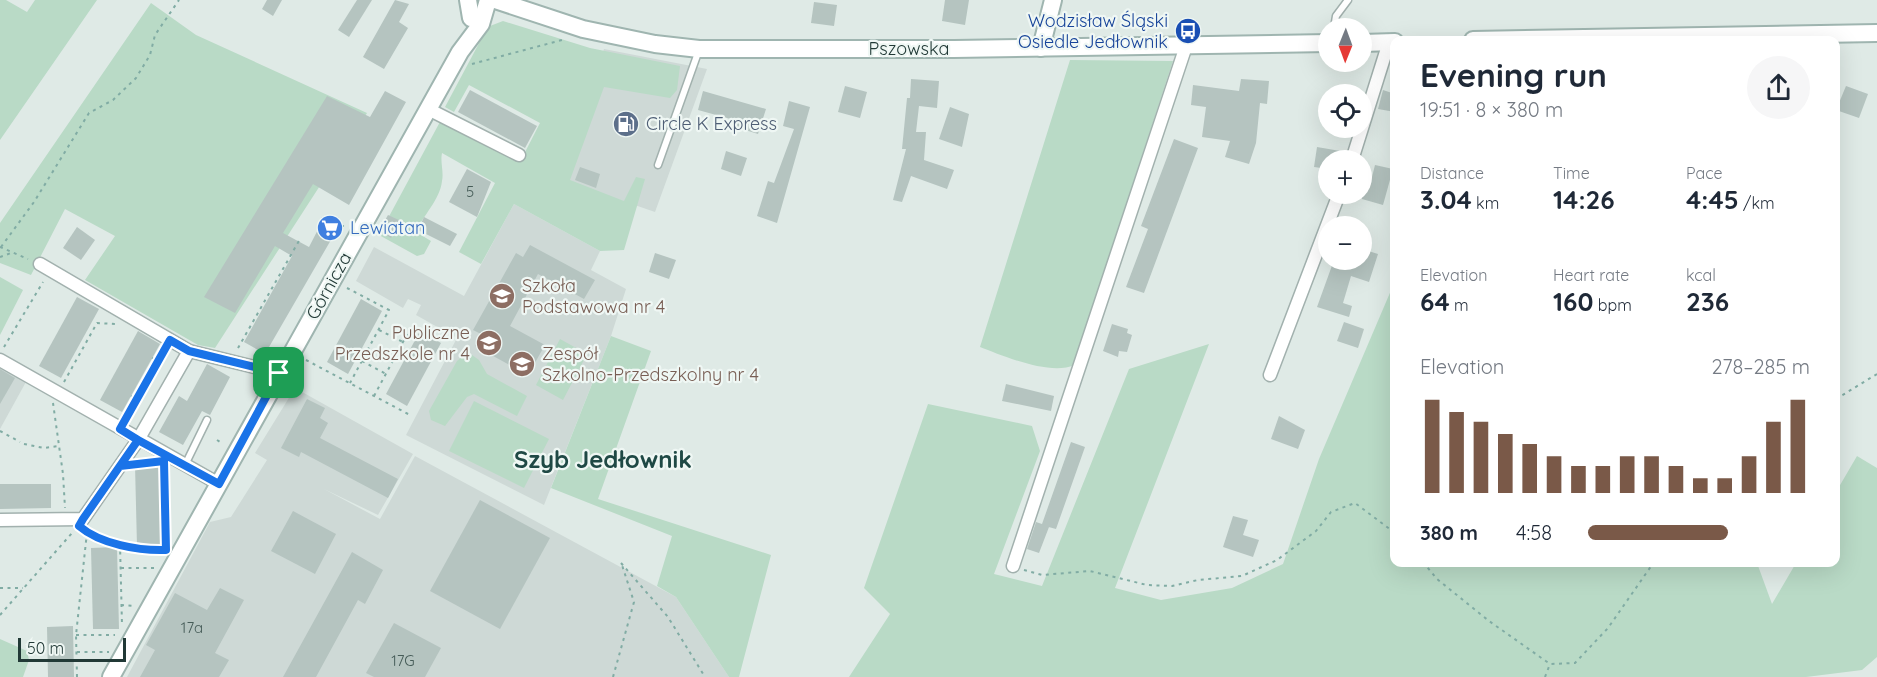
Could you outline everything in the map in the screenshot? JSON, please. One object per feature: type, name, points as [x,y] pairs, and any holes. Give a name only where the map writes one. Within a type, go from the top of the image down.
[{"type":"main road","points":[[468,0],[476,21],[525,11]]},
{"type":"main road","name":"Górnicza","points":[[111,677],[428,109],[462,59],[486,0]]},
{"type":"main road","name":"Pszowska","points":[[495,0],[583,29],[655,44],[699,49],[1041,48],[1318,43]]},
{"type":"main road","points":[[1041,48],[1053,0]]},
{"type":"main road","points":[[1704,36],[1877,33]]},
{"type":"main road","points":[[1372,43],[1390,42]]},
{"type":"street","points":[[1013,566],[1186,46]]},
{"type":"street","points":[[1355,150],[1390,48]]},
{"type":"street","points":[[428,109],[519,155]]},
{"type":"street","points":[[1269,375],[1335,204]]},
{"type":"street","points":[[45,266],[189,351],[279,373]]},
{"type":"street","points":[[0,520],[83,519],[138,440],[189,351]]},
{"type":"street","points":[[0,360],[219,484]]},
{"type":"lane","points":[[1336,18],[1348,0]]},
{"type":"lane","points":[[658,165],[699,49]]},
{"type":"lane","points":[[185,466],[207,420]]},
{"type":"path","points":[[0,354],[45,266],[0,247],[34,202],[89,112],[113,100],[136,78],[150,56],[155,35],[179,0]]},
{"type":"path","points":[[462,59],[566,38]]},
{"type":"path","points":[[232,362],[255,315],[300,239]]},
{"type":"path","points":[[0,257],[12,252]]},
{"type":"path","points":[[340,294],[345,286],[389,310],[350,383]]},
{"type":"path","points":[[90,324],[145,325]]},
{"type":"path","points":[[66,519],[59,446],[52,405],[95,325]]},
{"type":"path","points":[[374,396],[411,327]]},
{"type":"path","points":[[379,329],[403,342]]},
{"type":"path","points":[[120,429],[170,340]]},
{"type":"path","points":[[308,354],[306,360],[410,415]]},
{"type":"path","points":[[152,358],[159,361]]},
{"type":"path","points":[[71,359],[75,361]]},
{"type":"path","points":[[362,361],[386,374]]},
{"type":"path","points":[[1840,397],[1877,374]]},
{"type":"path","points":[[131,396],[137,399]]},
{"type":"path","points":[[0,431],[20,442]]},
{"type":"path","points":[[24,444],[44,448],[59,446]]},
{"type":"path","points":[[120,466],[159,459]]},
{"type":"path","points":[[164,461],[166,550]]},
{"type":"path","points":[[1013,566],[1042,575],[1090,571],[1146,585],[1172,586],[1198,580],[1242,576],[1277,560],[1316,531],[1331,512],[1355,503],[1390,529]]},
{"type":"path","points":[[0,615],[79,526],[87,532],[139,549],[171,550]]},
{"type":"path","points":[[77,677],[76,634],[87,532]]},
{"type":"path","points":[[120,544],[122,628],[127,629]]},
{"type":"path","points":[[613,677],[634,602],[621,563],[668,617],[705,677]]},
{"type":"path","points":[[1427,567],[1437,579],[1489,621],[1550,664],[1575,663],[1608,628],[1651,567]]},
{"type":"path","points":[[121,568],[160,568]]},
{"type":"path","points":[[0,588],[23,588]]},
{"type":"path","points":[[121,605],[140,606]]},
{"type":"path","points":[[76,634],[124,635]]},
{"type":"path","points":[[77,652],[114,652]]},
{"type":"path","points":[[1545,677],[1550,664]]},
{"type":"shaded area","points":[[604,49],[707,69],[655,212],[565,181]]},
{"type":"shaded area","name":"Zespół Szkolno-Przedszkolny nr 4","points":[[514,204],[600,251],[591,270],[626,289],[611,336],[544,505],[406,435],[457,338],[416,315],[421,305],[408,299],[403,308],[356,281],[374,247],[464,296]]},
{"type":"shaded area","points":[[0,355],[32,371],[0,429]]},
{"type":"shaded area","points":[[295,388],[413,454],[378,515],[324,489],[380,519],[415,456],[676,597],[729,677],[127,677],[210,522],[231,517],[267,460],[255,453]]},
{"type":"green space","points":[[0,0],[6,0],[27,12],[35,0],[97,0],[0,140]]},
{"type":"green space","points":[[151,3],[196,35],[367,113],[215,348],[198,345],[85,280],[115,236],[65,209],[31,275],[0,263],[0,223]]},
{"type":"green space","points":[[503,21],[590,48],[680,66],[677,90],[670,98],[604,87],[570,180],[624,201],[636,177],[645,179],[624,250],[600,251],[514,204],[481,264],[459,252],[495,183],[442,153],[441,188],[416,232],[431,241],[424,254],[417,256],[379,235],[441,120],[521,160],[540,123],[469,85],[454,112],[445,107],[485,32],[490,26]]},
{"type":"green space","points":[[1070,60],[1173,61],[1074,365],[1053,368],[1027,364],[980,347]]},
{"type":"green space","points":[[0,277],[23,290],[0,335]]},
{"type":"green space","points":[[1390,293],[1390,567],[1758,567],[1772,604],[1794,567],[1840,567],[1840,485],[1857,456],[1877,468],[1877,657],[1862,670],[1806,677],[849,677],[890,614],[864,588],[928,404],[1032,426],[1040,451],[994,574],[1042,586],[1129,369],[1209,344],[1115,588],[1161,600],[1232,588],[1283,564],[1319,459]]},
{"type":"green space","points":[[611,336],[651,351],[598,499],[771,555],[739,677],[729,677],[676,597],[657,586],[672,536],[551,488]]},
{"type":"green space","points":[[560,339],[587,354],[563,400],[536,385]]},
{"type":"green space","points":[[468,352],[479,360],[487,374],[527,396],[517,416],[474,394],[467,397],[445,426],[431,420],[429,411],[457,361]]},
{"type":"green space","points":[[474,401],[549,439],[524,488],[449,451]]},
{"type":"green space","points":[[0,639],[27,651],[29,660],[23,677],[0,677]]},
{"type":"building","points":[[267,0],[282,0],[273,16],[262,9]]},
{"type":"building","points":[[357,0],[372,0],[349,37],[338,30]]},
{"type":"building","points":[[395,0],[409,4],[399,22],[408,28],[384,69],[363,57]]},
{"type":"building","points":[[945,0],[969,0],[965,25],[942,21]]},
{"type":"building","points":[[814,2],[837,5],[834,26],[811,23]]},
{"type":"building","points":[[911,79],[939,81],[937,108],[919,106],[916,132],[926,132],[924,160],[954,170],[947,189],[911,176],[902,202],[893,200],[906,149],[902,149]]},
{"type":"building","points":[[1241,79],[1269,81],[1267,104],[1260,103],[1256,143],[1249,164],[1225,157],[1230,141],[1202,137],[1206,107],[1191,105],[1193,85],[1239,91]]},
{"type":"building","points":[[845,86],[867,92],[860,118],[838,112]]},
{"type":"building","points":[[1846,86],[1868,94],[1859,118],[1840,111],[1840,100]]},
{"type":"building","points":[[470,90],[537,126],[525,148],[458,112]]},
{"type":"building","points":[[1383,90],[1390,92],[1390,111],[1378,109]]},
{"type":"building","points":[[385,91],[406,102],[349,205],[313,184],[283,233],[309,247],[324,218],[339,226],[265,354],[244,342],[292,256],[275,246],[235,313],[204,297],[327,96],[370,117]]},
{"type":"building","points":[[703,91],[766,109],[758,134],[736,127],[738,121],[698,110]]},
{"type":"building","points":[[789,101],[810,107],[777,223],[757,216],[768,181],[774,183],[794,129],[783,126]]},
{"type":"building","points":[[950,107],[969,114],[962,147],[939,139]]},
{"type":"building","points":[[1174,139],[1198,148],[1144,293],[1126,287],[1148,229],[1141,226]]},
{"type":"building","points":[[1317,147],[1334,150],[1318,150],[1318,168],[1314,167]]},
{"type":"building","points":[[726,151],[747,158],[741,176],[721,169]]},
{"type":"building","points":[[1375,165],[1390,168],[1390,180],[1383,205],[1372,202],[1372,177]]},
{"type":"building","points":[[580,167],[600,174],[596,188],[575,180]]},
{"type":"building","points":[[467,169],[491,182],[477,217],[449,202]]},
{"type":"building","points":[[388,215],[401,221],[391,238],[379,231]]},
{"type":"building","points":[[424,217],[457,234],[450,246],[418,230]]},
{"type":"building","points":[[77,227],[95,240],[81,260],[63,248]]},
{"type":"building","points":[[530,245],[595,280],[584,299],[538,274],[510,326],[545,345],[528,375],[475,346],[481,334],[473,330],[516,253],[523,257]]},
{"type":"building","points":[[1372,252],[1378,254],[1369,282],[1351,276],[1343,303],[1352,306],[1349,317],[1317,307],[1330,270],[1372,270]]},
{"type":"building","points":[[655,253],[676,260],[669,279],[649,272]]},
{"type":"building","points":[[77,297],[99,309],[61,378],[39,366]]},
{"type":"building","points":[[361,299],[382,311],[348,374],[327,362]]},
{"type":"building","points":[[1344,322],[1364,329],[1358,348],[1337,341]]},
{"type":"building","points":[[1112,324],[1128,329],[1127,333],[1132,335],[1127,352],[1119,351],[1118,357],[1103,351]]},
{"type":"building","points":[[138,331],[160,344],[122,412],[100,400]]},
{"type":"building","points":[[420,331],[441,343],[407,406],[386,394]]},
{"type":"building","points":[[207,364],[230,377],[210,415],[202,411],[183,445],[159,432],[179,396],[187,401]]},
{"type":"building","points":[[0,369],[15,378],[0,404]]},
{"type":"building","points":[[1006,384],[1054,396],[1051,411],[1002,401]]},
{"type":"building","points":[[307,399],[325,408],[320,418],[328,423],[320,438],[398,479],[388,498],[301,452],[299,457],[281,448]]},
{"type":"building","points":[[1279,416],[1305,430],[1298,449],[1271,439]]},
{"type":"building","points":[[1071,442],[1085,447],[1056,529],[1049,527],[1039,553],[1027,549],[1036,522],[1042,524]]},
{"type":"building","points":[[161,464],[163,545],[137,546],[135,465]]},
{"type":"building","points":[[0,484],[51,484],[51,508],[0,509]]},
{"type":"building","points":[[480,500],[550,538],[500,629],[430,591]]},
{"type":"building","points":[[293,511],[336,534],[315,574],[271,551]]},
{"type":"building","points":[[1233,516],[1248,520],[1243,535],[1259,540],[1253,557],[1223,547]]},
{"type":"building","points":[[117,547],[119,629],[93,629],[91,548]]},
{"type":"building","points":[[352,552],[383,570],[365,604],[358,600],[316,677],[283,677]]},
{"type":"building","points":[[220,588],[244,600],[215,653],[229,660],[219,677],[140,677],[155,650],[146,645],[175,593],[207,610]]},
{"type":"building","points":[[394,623],[441,648],[425,677],[374,677],[366,673]]},
{"type":"building","points":[[73,626],[74,677],[48,677],[47,627]]},
{"type":"place","name":"Wodzisław Śląski Osiedle Jedłownik","points":[[1188,31]]},
{"type":"place","name":"Circle K Express","points":[[626,124]]},
{"type":"place","name":"Lewiatan","points":[[330,228]]},
{"type":"place","name":"Szkoła Podstawowa nr 4","points":[[502,296]]},
{"type":"place","name":"Publiczne Przedszkole nr 4","points":[[489,343]]},
{"type":"place","name":"Zespół Szkolno-Przedszkolny nr 4","points":[[522,364]]},
{"type":"district","name":"Szyb Jedłownik","points":[[603,460]]},
{"type":"route","points":[[279,373],[219,484],[138,440],[120,466],[161,459],[164,461],[166,550],[139,549],[102,538],[79,526],[83,519],[138,440],[120,429],[170,340],[189,351],[242,365],[271,369],[279,373]]}]
